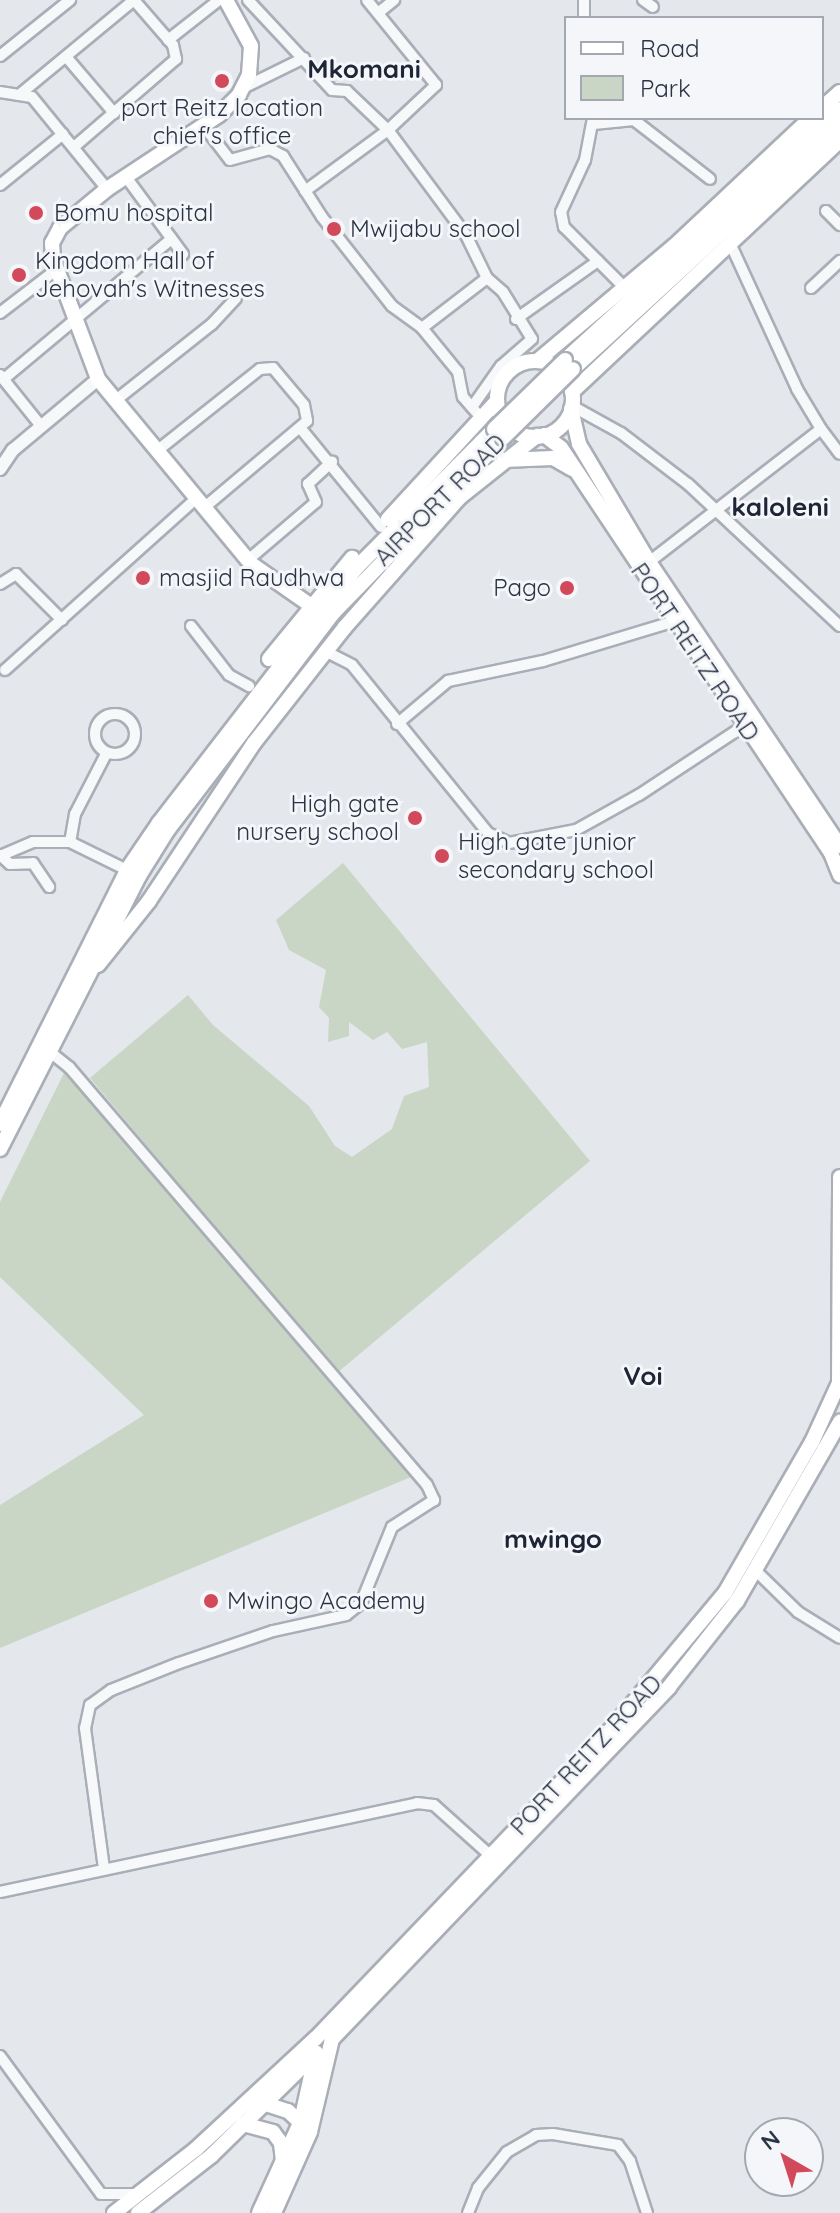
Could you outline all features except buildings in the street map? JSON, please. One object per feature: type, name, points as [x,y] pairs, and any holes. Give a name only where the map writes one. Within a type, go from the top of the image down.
[{"type":"main road","points":[[226,0],[251,46],[243,88],[203,125],[107,189],[55,235],[56,270],[98,379],[248,560],[323,608]]},
{"type":"main road","points":[[824,106],[840,92]]},
{"type":"main road","name":"AIRPORT ROAD","points":[[0,1124],[127,870],[236,719],[323,608],[433,487],[809,145],[840,109]]},
{"type":"main road","points":[[236,719],[249,686],[323,608],[381,527],[497,401],[510,371],[537,361],[625,288],[809,120]]},
{"type":"main road","name":"AIRPORT ROAD","points":[[809,145],[840,124]]},
{"type":"main road","points":[[86,977],[119,943],[254,743],[325,651],[438,519],[502,461],[564,423],[572,402],[730,243],[840,140]]},
{"type":"main road","points":[[537,361],[560,370],[572,402],[579,444],[649,562],[840,846]]},
{"type":"main road","points":[[497,401],[512,429],[541,436]]},
{"type":"main road","name":"PORT REITZ ROAD","points":[[541,436],[561,448],[672,622],[745,725],[840,875]]},
{"type":"main road","points":[[502,461],[553,458],[575,471]]},
{"type":"main road","name":"AIRPORT ROAD","points":[[0,1149],[86,977],[167,831],[323,608]]},
{"type":"main road","name":"PORT REITZ ROAD","points":[[114,2213],[141,2194],[324,2039],[662,1674],[725,1593],[812,1442],[839,1383],[840,1177]]},
{"type":"main road","points":[[138,2213],[211,2156],[316,2053],[324,2039],[669,1687],[755,1570],[840,1422]]},
{"type":"main road","points":[[274,2213],[306,2127],[324,2039]]},
{"type":"main road","points":[[259,2213],[306,2127],[316,2053]]},
{"type":"main road","points":[[263,2103],[275,2105],[306,2127]]},
{"type":"main road","points":[[243,2124],[268,2129],[278,2138],[284,2154],[281,2170]]},
{"type":"street","points":[[0,56],[70,0]]},
{"type":"street","points":[[0,106],[10,94],[68,59],[134,0],[168,40],[176,59],[74,147]]},
{"type":"street","points":[[168,40],[219,0]]},
{"type":"street","points":[[248,0],[292,53],[304,58],[332,90],[347,91],[388,130],[466,235],[487,278],[503,292],[516,319],[532,339],[501,366],[472,407]]},
{"type":"street","points":[[305,191],[388,130],[436,84],[367,0]]},
{"type":"street","points":[[378,13],[394,0]]},
{"type":"street","points":[[643,0],[653,7]]},
{"type":"street","points":[[243,88],[304,58]]},
{"type":"street","points":[[68,59],[114,113]]},
{"type":"street","points":[[10,94],[30,95],[107,189]]},
{"type":"street","points":[[625,288],[564,227],[561,212],[594,121],[634,120],[710,179]]},
{"type":"street","points":[[203,125],[230,160],[276,150],[392,306],[422,328],[458,372],[463,397],[482,419]]},
{"type":"street","points":[[0,185],[63,134]]},
{"type":"street","points":[[126,177],[183,254]]},
{"type":"street","points":[[826,211],[840,225]]},
{"type":"street","points":[[41,426],[2,377],[77,320],[171,239]]},
{"type":"street","points":[[730,243],[797,389],[840,454]]},
{"type":"street","points":[[516,319],[598,261]]},
{"type":"street","points":[[811,288],[840,261]]},
{"type":"street","points":[[0,313],[56,270]]},
{"type":"street","points":[[422,328],[487,278]]},
{"type":"street","points":[[116,400],[212,324],[236,298]]},
{"type":"street","points":[[5,670],[201,502],[302,430],[307,421],[304,405],[267,366],[158,450]]},
{"type":"street","points":[[0,469],[41,426],[98,379]]},
{"type":"street","points":[[572,402],[621,433],[714,508],[840,626]]},
{"type":"street","points":[[649,562],[714,508],[821,429]]},
{"type":"street","points":[[302,430],[332,462],[381,527]]},
{"type":"street","points":[[248,560],[316,502],[308,484],[332,462]]},
{"type":"street","points":[[0,584],[14,572],[62,620]]},
{"type":"street","points":[[397,724],[448,681],[543,661],[672,622]]},
{"type":"street","points":[[191,626],[229,675],[249,686]]},
{"type":"street","points":[[325,651],[352,665],[488,833],[509,843],[540,840],[589,823],[745,725]]},
{"type":"street","points":[[107,716],[126,717],[134,726],[133,745],[123,753],[106,754],[96,743],[97,724],[107,716]]},
{"type":"street","points":[[70,842],[80,802],[106,754]]},
{"type":"street","points":[[49,887],[33,863],[10,864],[0,856],[33,842],[70,842],[127,870]]},
{"type":"street","points":[[49,1051],[69,1067],[427,1485],[434,1500],[392,1527],[361,1603],[346,1615],[273,1631],[179,1663],[111,1690],[90,1705],[85,1728],[104,1868]]},
{"type":"street","points":[[755,1570],[798,1612],[840,1638]]},
{"type":"street","points":[[0,1892],[417,1803],[434,1805],[491,1856]]},
{"type":"street","points":[[0,2056],[101,2194],[141,2194]]},
{"type":"street","points":[[468,2213],[478,2188],[507,2152],[536,2135],[553,2134],[618,2145],[630,2161],[647,2213]]},
{"type":"green space","points":[[343,863],[590,1161],[337,1373],[90,1078],[188,995],[213,1025],[309,1106],[335,1146],[352,1157],[392,1129],[404,1096],[429,1087],[427,1042],[402,1049],[387,1032],[373,1040],[349,1022],[349,1036],[328,1042],[329,1018],[319,1007],[326,970],[289,950],[276,920]]},
{"type":"green space","points":[[66,1069],[411,1477],[0,1648],[0,1505],[144,1415],[0,1277],[0,1202]]},
{"type":"place","name":"port Reitz location chief's office","points":[[222,81]]},
{"type":"place","name":"Bomu hospital","points":[[36,213]]},
{"type":"place","name":"Mwijabu school","points":[[334,229]]},
{"type":"place","name":"Kingdom Hall of Jehovah's Witnesses","points":[[19,275]]},
{"type":"place","name":"masjid Raudhwa","points":[[143,578]]},
{"type":"place","name":"Pago","points":[[567,588]]},
{"type":"place","name":"High gate nursery school","points":[[415,818]]},
{"type":"place","name":"High gate junior secondary school","points":[[442,856]]},
{"type":"place","name":"Mwingo Academy","points":[[211,1601]]},
{"type":"district","name":"Mkomani","points":[[364,69]]},
{"type":"district","name":"kaloleni","points":[[780,507]]},
{"type":"district","name":"Voi","points":[[643,1376]]},
{"type":"district","name":"mwingo","points":[[553,1539]]}]
